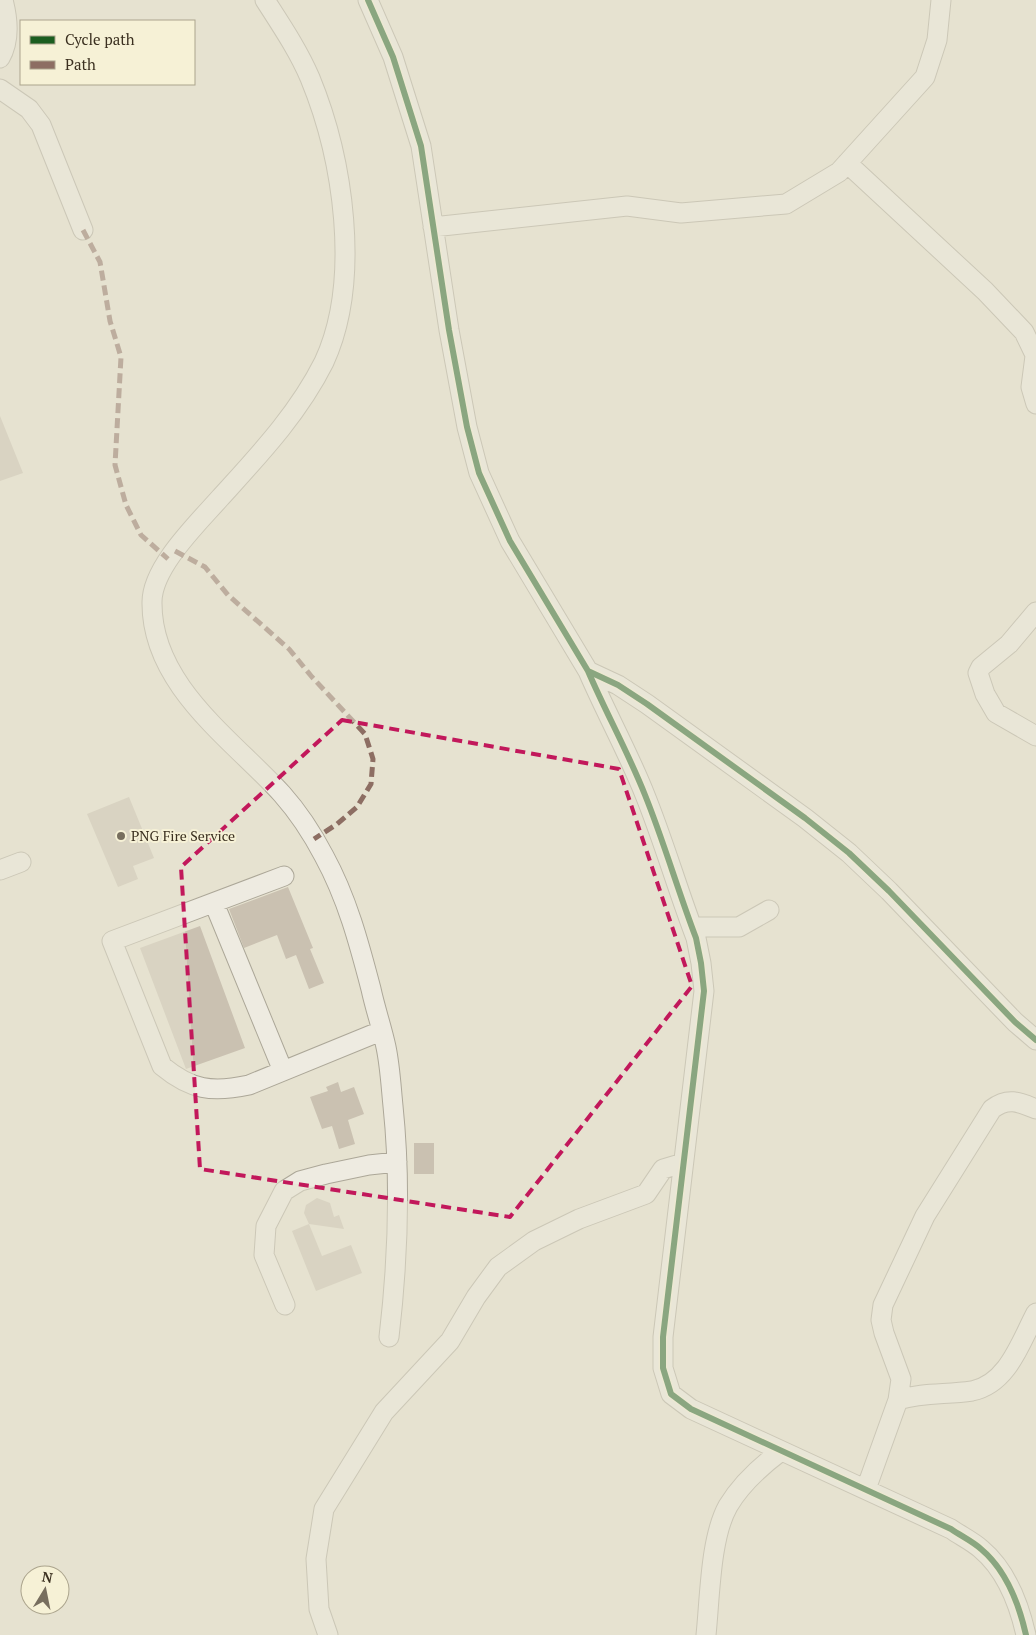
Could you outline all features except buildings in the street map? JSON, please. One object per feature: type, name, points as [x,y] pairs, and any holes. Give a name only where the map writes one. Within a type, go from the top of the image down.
[{"type":"street","points":[[0,58],[5,50],[7,27],[3,0]]},
{"type":"street","points":[[265,0],[296,50],[309,76],[330,143],[343,212],[342,299],[325,359],[304,398],[283,428],[207,512],[166,562],[158,575],[152,604],[160,644],[177,681],[194,705],[285,798],[323,854],[344,896],[355,927],[381,1031],[386,1044],[391,1082],[397,1162],[396,1276],[389,1337]]},
{"type":"street","points":[[368,0],[394,57],[416,125],[460,391],[479,473],[510,541],[588,671],[603,706],[626,749],[646,796],[692,927],[702,962],[704,991],[663,1337],[662,1358],[671,1394],[691,1409],[866,1488],[951,1529],[980,1548],[995,1563],[1006,1579],[1021,1614],[1026,1635]]},
{"type":"street","points":[[433,227],[627,206],[681,213],[786,204],[839,172],[925,76],[937,40],[941,0]]},
{"type":"street","points":[[0,89],[29,109],[41,125],[83,230]]},
{"type":"street","points":[[847,163],[985,291],[1024,332],[1036,357],[1031,387],[1036,404]]},
{"type":"street","points":[[1036,612],[1009,644],[981,667],[978,673],[985,694],[996,714],[1029,734],[1036,736]]},
{"type":"street","points":[[588,671],[618,685],[647,704],[805,818],[849,854],[889,891],[1015,1022],[1036,1040]]},
{"type":"street","points":[[0,870],[21,862]]},
{"type":"street","points":[[284,876],[112,942],[162,1066],[176,1077],[206,1090],[231,1089],[249,1085],[381,1031]]},
{"type":"street","points":[[214,903],[283,1071]]},
{"type":"street","points":[[692,927],[739,928],[769,910]]},
{"type":"street","points":[[866,1488],[898,1400],[901,1379],[880,1320],[883,1305],[900,1266],[946,1180],[992,1109],[1001,1102],[1017,1101],[1036,1109]]},
{"type":"street","points":[[284,1305],[264,1255],[266,1226],[284,1191],[300,1181],[326,1174],[369,1165],[397,1162]]},
{"type":"street","points":[[328,1635],[319,1609],[316,1559],[324,1509],[384,1412],[450,1341],[476,1297],[498,1267],[534,1241],[579,1219],[646,1194],[663,1169],[683,1163]]},
{"type":"street","points":[[898,1400],[918,1394],[972,1390],[987,1385],[1008,1366],[1036,1313]]},
{"type":"street","points":[[706,1635],[716,1541],[721,1521],[728,1505],[744,1484],[781,1450]]},
{"type":"highlighted area","points":[[342,720],[619,769],[692,986],[510,1217],[200,1169],[181,867]]},
{"type":"marked path","points":[[83,230],[100,262],[110,321],[121,357],[115,465],[126,505],[141,535],[168,559]]},
{"type":"marked path","points":[[175,551],[205,567],[228,595],[289,649],[312,677],[365,734],[373,759],[371,784],[357,807],[337,824],[314,839]]},
{"type":"cycle path","points":[[368,0],[393,57],[421,146],[449,330],[467,427],[479,473],[510,541],[588,671],[618,685],[647,704],[805,818],[849,853],[889,891],[1015,1022],[1036,1040]]},
{"type":"cycle path","points":[[588,671],[652,813],[696,938],[701,963],[704,991],[663,1337],[663,1368],[671,1394],[691,1409],[951,1529],[974,1543],[990,1557],[1004,1577],[1020,1611],[1026,1635]]},
{"type":"place","name":"PNG Fire Service","points":[[121,836]]}]
